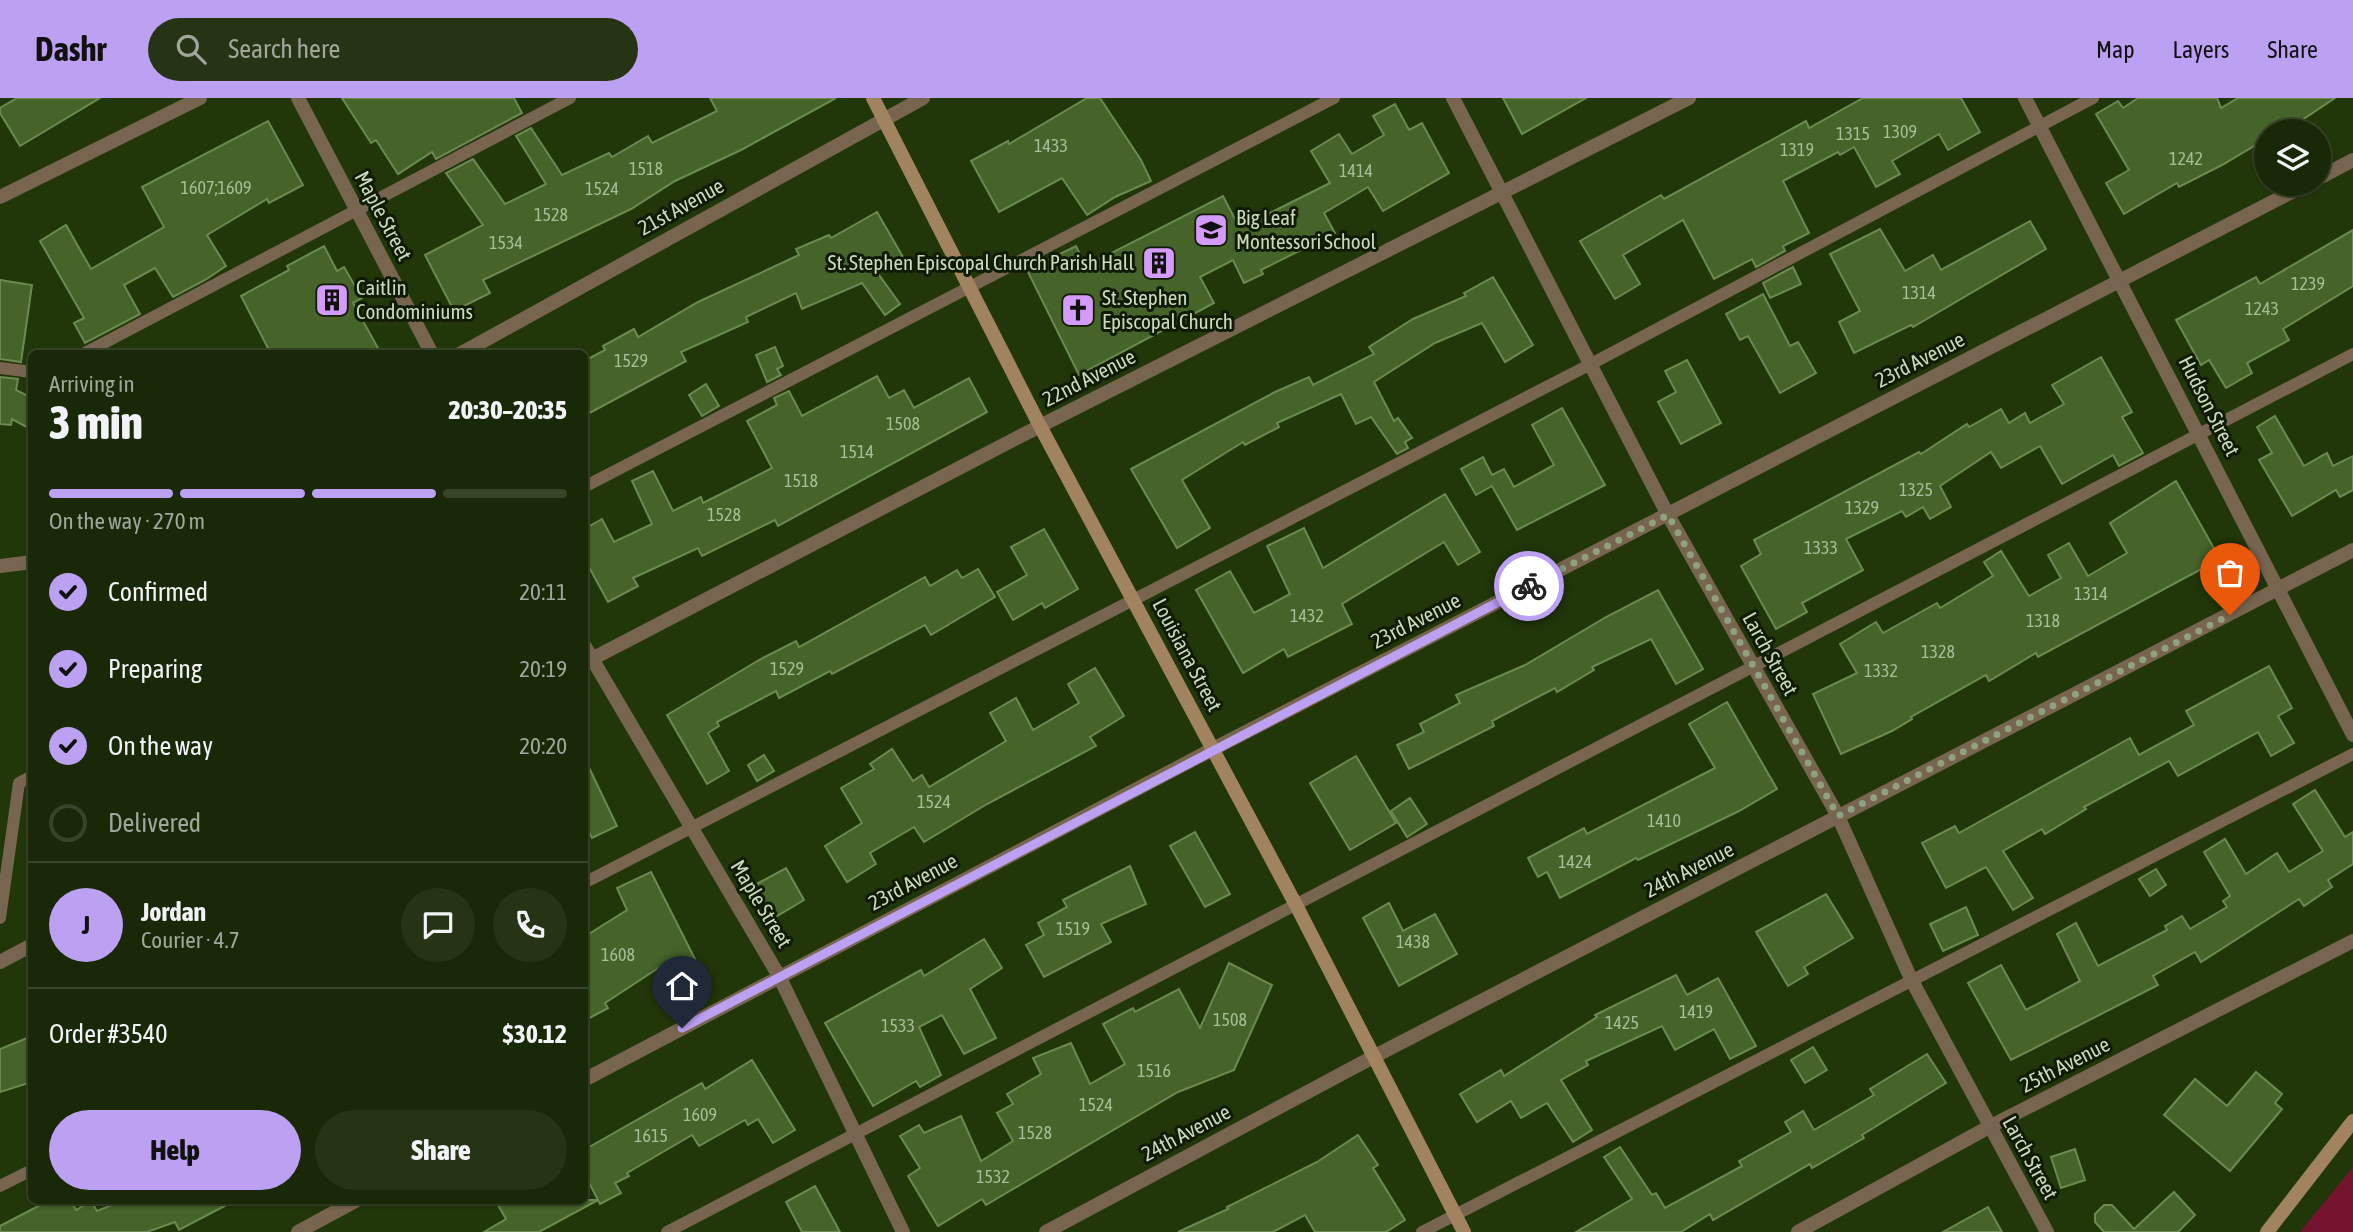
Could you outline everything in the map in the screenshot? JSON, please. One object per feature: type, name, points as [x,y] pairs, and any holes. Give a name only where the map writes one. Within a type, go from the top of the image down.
[{"type":"street","points":[[0,197],[200,98]]},
{"type":"street","name":"Maple Street","points":[[298,98],[430,350]]},
{"type":"street","name":"Louisiana Street","points":[[873,98],[1040,426],[1296,905],[1464,1232]]},
{"type":"street","name":"21st Avenue","points":[[467,350],[923,98]]},
{"type":"street","name":"Larch Street","points":[[1453,98],[1668,515],[1838,816],[1911,979],[2048,1232]]},
{"type":"street","name":"22nd Avenue","points":[[588,661],[1040,426],[1689,98]]},
{"type":"street","name":"Hudson Street","points":[[2025,98],[2353,735]]},
{"type":"street","points":[[2331,172],[2353,160]]},
{"type":"street","name":"23rd Avenue","points":[[588,1078],[1213,749],[2283,196]]},
{"type":"street","name":"24th Avenue","points":[[1046,1232],[1375,1056],[2353,550]]},
{"type":"street","points":[[0,566],[28,562]]},
{"type":"street","name":"Maple Street","points":[[588,661],[779,976],[903,1232]]},
{"type":"street","name":"25th Avenue","points":[[1798,1232],[1989,1127],[2353,941]]},
{"type":"street","points":[[0,961],[28,948]]},
{"type":"street","points":[[2267,1232],[2353,1121]]},
{"type":"street","points":[[298,1232],[350,1204]]},
{"type":"lane","points":[[90,350],[355,208],[570,98]]},
{"type":"lane","points":[[588,485],[1334,98]]},
{"type":"lane","points":[[588,881],[1132,598],[1591,364],[2093,98]]},
{"type":"lane","points":[[667,1232],[2353,355]]},
{"type":"lane","points":[[0,368],[28,372]]},
{"type":"lane","points":[[1422,1232],[2353,754]]},
{"type":"lane","points":[[0,918],[19,783],[28,778]]},
{"type":"lane","points":[[0,1186],[28,1172]]},
{"type":"shaded area","points":[[2353,1167],[2353,1232],[2300,1232]]},
{"type":"building","points":[[17,98],[100,98],[20,146],[0,113],[0,108]]},
{"type":"building","points":[[342,98],[514,98],[522,113],[436,159],[432,152],[398,174],[376,140],[371,143]]},
{"type":"building","points":[[710,98],[836,98],[741,150],[675,181],[631,209],[483,280],[490,293],[454,311],[425,255],[483,225],[446,173],[473,159],[505,204],[546,184],[516,136],[531,128],[562,175],[609,153],[612,157],[648,136],[652,143],[717,111]]},
{"type":"building","points":[[1087,98],[1100,98],[1141,160],[1151,181],[1115,197],[1087,215],[1062,178],[999,212],[971,161],[1008,141],[1009,144]]},
{"type":"building","points":[[1503,98],[1586,98],[1522,134]]},
{"type":"building","points":[[1863,98],[1961,98],[1980,132],[1948,150],[1939,134],[1892,161],[1900,174],[1876,187],[1854,147],[1840,155],[1838,152],[1783,181],[1809,233],[1783,246],[1785,251],[1756,267],[1752,259],[1714,279],[1683,220],[1623,255],[1640,284],[1615,299],[1580,241],[1661,195],[1664,199],[1806,121],[1809,128]]},
{"type":"building","points":[[2138,98],[2217,98],[2221,108],[2238,98],[2335,98],[2304,119],[2254,119],[2254,146],[2179,187],[2177,183],[2124,214],[2106,183],[2129,170],[2096,114],[2118,101],[2123,108]]},
{"type":"building","points":[[1395,104],[1409,130],[1422,123],[1449,173],[1383,211],[1368,187],[1324,213],[1335,233],[1261,270],[1263,274],[1244,283],[1233,260],[1200,277],[1214,303],[1079,375],[1027,270],[1076,246],[1086,266],[1223,196],[1239,227],[1330,183],[1311,151],[1339,134],[1352,154],[1384,135],[1373,116]]},
{"type":"building","points":[[268,121],[303,185],[269,203],[267,199],[207,235],[226,266],[205,280],[173,297],[155,268],[124,285],[140,314],[85,343],[74,323],[84,318],[40,241],[66,225],[91,269],[164,227],[142,187]]},
{"type":"building","points":[[877,212],[903,257],[877,272],[900,304],[885,315],[862,283],[802,309],[796,293],[746,317],[748,322],[681,352],[686,361],[588,414],[588,359],[605,350],[603,346],[634,329],[638,337],[698,302],[799,255],[796,249],[829,235],[831,238]]},
{"type":"building","points":[[2030,221],[2046,249],[1913,327],[1911,325],[1854,353],[1839,322],[1860,311],[1830,254],[1880,229],[1905,271],[1933,255],[1941,270]]},
{"type":"building","points":[[2353,230],[2353,286],[2283,329],[2289,340],[2247,363],[2252,373],[2226,388],[2209,360],[2201,365],[2176,320],[2256,277],[2260,284]]},
{"type":"building","points":[[324,246],[337,271],[344,267],[362,298],[353,303],[378,348],[269,350],[241,296],[289,270],[287,266]]},
{"type":"building","points":[[1793,267],[1801,284],[1770,298],[1763,283]]},
{"type":"building","points":[[1493,277],[1533,345],[1505,362],[1482,323],[1435,343],[1374,382],[1394,421],[1398,418],[1412,438],[1405,442],[1408,448],[1397,454],[1371,417],[1356,424],[1341,394],[1277,423],[1279,427],[1245,445],[1243,442],[1182,480],[1210,528],[1177,548],[1131,469],[1275,392],[1309,377],[1313,385],[1374,354],[1369,347],[1413,319],[1466,296],[1464,293]]},
{"type":"building","points":[[0,280],[32,285],[21,362],[0,359]]},
{"type":"building","points":[[1763,294],[1790,346],[1798,342],[1816,373],[1780,393],[1748,336],[1740,340],[1726,314]]},
{"type":"building","points":[[775,347],[783,366],[777,369],[781,375],[767,382],[756,355]]},
{"type":"building","points":[[2101,357],[2132,412],[2122,417],[2143,453],[2119,466],[2113,455],[2062,484],[2040,446],[2001,468],[1991,452],[1940,486],[1951,507],[1930,519],[1923,507],[1906,517],[1902,511],[1846,539],[1863,570],[1802,603],[1807,612],[1776,629],[1741,566],[1761,554],[1754,540],[1919,452],[1921,454],[1967,424],[1969,427],[2001,409],[2009,423],[2025,413],[2030,423],[2064,404],[2052,385]]},
{"type":"building","points":[[1687,360],[1721,423],[1681,444],[1658,402],[1676,392],[1665,371]]},
{"type":"building","points":[[877,376],[889,398],[904,390],[914,408],[969,378],[987,412],[778,526],[775,520],[702,556],[698,548],[633,578],[638,586],[608,602],[588,565],[588,527],[602,519],[614,542],[652,524],[632,481],[653,471],[673,511],[701,497],[703,503],[772,468],[747,421],[777,405],[774,398],[789,391],[802,416]]},
{"type":"building","points":[[0,377],[18,379],[16,390],[28,396],[28,428],[12,419],[11,425],[0,424]]},
{"type":"building","points":[[706,384],[719,406],[702,416],[689,395]]},
{"type":"building","points":[[1562,408],[1605,485],[1517,530],[1492,486],[1476,495],[1461,469],[1483,457],[1492,475],[1504,469],[1514,487],[1554,465],[1532,425]]},
{"type":"building","points":[[2275,416],[2304,466],[2327,453],[2333,466],[2353,456],[2353,490],[2340,497],[2336,490],[2292,516],[2259,460],[2272,453],[2257,427]]},
{"type":"building","points":[[2176,481],[2220,559],[2038,657],[2036,653],[1989,681],[1986,675],[1911,717],[1912,719],[1892,731],[1841,754],[1813,694],[1857,673],[1840,644],[1876,622],[1883,633],[1937,603],[1940,608],[1993,576],[1984,562],[2001,551],[2029,596],[2061,578],[2048,555],[2069,543],[2088,576],[2127,553],[2110,523]]},
{"type":"building","points":[[1445,494],[1480,552],[1458,565],[1444,542],[1342,604],[1352,624],[1288,657],[1284,649],[1243,673],[1196,590],[1230,571],[1254,613],[1290,594],[1267,546],[1304,528],[1323,568]]},
{"type":"building","points":[[1044,529],[1078,589],[1045,608],[1042,603],[1013,620],[997,592],[1027,575],[1011,547]]},
{"type":"building","points":[[978,569],[995,597],[931,635],[925,625],[832,674],[830,671],[779,698],[776,691],[717,722],[719,726],[708,733],[729,771],[707,784],[667,715],[759,660],[796,641],[799,647],[925,577],[930,586],[957,570],[962,578]]},
{"type":"building","points":[[1658,590],[1703,669],[1676,684],[1651,639],[1592,667],[1594,670],[1557,692],[1555,688],[1492,721],[1494,726],[1409,769],[1397,745],[1424,732],[1420,724],[1460,703],[1456,695],[1525,665]]},
{"type":"building","points":[[2269,666],[2292,708],[2278,716],[2294,743],[2271,756],[2258,732],[2178,776],[2169,761],[2084,807],[2086,809],[2045,834],[2042,829],[2003,851],[2033,898],[2013,910],[1986,867],[1946,888],[1922,843],[1955,826],[1959,833],[2130,738],[2139,755],[2194,725],[2186,711]]},
{"type":"building","points":[[1095,668],[1124,716],[1090,737],[1096,746],[987,804],[924,842],[914,827],[870,853],[876,864],[847,882],[825,846],[862,823],[841,788],[874,769],[870,764],[892,749],[913,781],[922,775],[929,787],[1006,741],[990,713],[1016,698],[1033,730],[1079,703],[1068,684]]},
{"type":"building","points":[[1727,702],[1777,789],[1739,811],[1638,860],[1636,858],[1560,898],[1547,872],[1538,877],[1528,858],[1584,828],[1587,834],[1715,768],[1689,724]]},
{"type":"building","points":[[764,755],[774,771],[757,781],[748,765]]},
{"type":"building","points":[[1356,756],[1396,823],[1350,850],[1310,783]]},
{"type":"building","points":[[588,765],[617,826],[592,838],[588,830]]},
{"type":"building","points":[[2315,790],[2345,837],[2353,832],[2353,864],[2328,880],[2332,887],[2304,906],[2299,899],[2201,962],[2195,952],[2153,976],[2158,985],[2011,1060],[1968,983],[2001,965],[2026,1010],[2080,981],[2057,934],[2076,923],[2098,966],[2167,930],[2165,926],[2182,916],[2190,929],[2227,907],[2223,901],[2230,896],[2204,852],[2225,839],[2246,874],[2277,853],[2289,872],[2323,851],[2293,804]]},
{"type":"building","points":[[1410,798],[1427,824],[1407,837],[1391,811]]},
{"type":"building","points":[[1195,832],[1230,894],[1205,907],[1170,846]]},
{"type":"building","points":[[1130,866],[1146,904],[1101,924],[1111,942],[1044,977],[1026,945],[1044,935],[1038,923],[1067,907],[1063,900]]},
{"type":"building","points":[[786,868],[804,900],[772,919],[753,886]]},
{"type":"building","points":[[2156,869],[2166,885],[2150,896],[2139,879]]},
{"type":"building","points":[[651,872],[696,961],[664,976],[660,967],[605,1003],[608,1008],[588,1019],[588,934],[627,910],[617,888]]},
{"type":"building","points":[[1826,894],[1853,938],[1804,967],[1808,974],[1788,986],[1756,932]]},
{"type":"building","points":[[1389,903],[1403,931],[1435,914],[1457,954],[1399,986],[1363,918]]},
{"type":"building","points":[[1966,907],[1978,935],[1943,951],[1930,924]]},
{"type":"building","points":[[984,939],[1002,968],[970,989],[996,1038],[964,1054],[942,1015],[919,1027],[941,1075],[920,1087],[916,1081],[873,1106],[825,1023],[921,970],[924,976]]},
{"type":"building","points":[[1229,963],[1272,985],[1234,1070],[1178,1092],[986,1205],[982,1199],[938,1226],[908,1176],[920,1168],[900,1136],[919,1125],[924,1133],[961,1116],[981,1161],[1013,1141],[997,1113],[1013,1104],[1007,1094],[1041,1074],[1033,1058],[1071,1043],[1090,1084],[1125,1064],[1103,1024],[1133,1008],[1135,1012],[1179,989],[1200,1028]]},
{"type":"building","points":[[1676,975],[1687,995],[1718,978],[1756,1046],[1730,1059],[1714,1029],[1675,1050],[1662,1026],[1586,1061],[1588,1065],[1561,1080],[1592,1130],[1573,1142],[1547,1103],[1521,1118],[1511,1101],[1477,1122],[1460,1094],[1501,1070],[1504,1076],[1597,1017],[1595,1015]]},
{"type":"building","points":[[28,1038],[28,1083],[0,1092],[0,1049]]},
{"type":"building","points":[[1813,1047],[1827,1070],[1805,1083],[1791,1060]]},
{"type":"building","points":[[1927,1054],[1946,1083],[1862,1135],[1864,1138],[1812,1168],[1810,1164],[1713,1220],[1710,1214],[1681,1232],[1576,1232],[1632,1199],[1604,1157],[1620,1147],[1652,1195],[1656,1193],[1665,1208],[1742,1166],[1739,1161],[1791,1132],[1785,1122],[1803,1111],[1814,1130],[1874,1095],[1870,1089]]},
{"type":"building","points":[[752,1060],[795,1130],[773,1143],[758,1119],[748,1125],[745,1120],[699,1146],[692,1135],[627,1173],[629,1176],[615,1183],[621,1193],[600,1204],[588,1181],[588,1148],[702,1083],[705,1089]]},
{"type":"building","points":[[2256,1072],[2282,1094],[2275,1103],[2282,1109],[2230,1171],[2164,1115],[2195,1079],[2227,1106]]},
{"type":"building","points":[[1358,1135],[1378,1165],[1373,1168],[1405,1220],[1386,1232],[1315,1232],[1305,1215],[1273,1232],[1178,1232],[1317,1162]]},
{"type":"building","points":[[2075,1149],[2085,1180],[2061,1188],[2051,1157]]},
{"type":"building","points":[[815,1186],[840,1232],[802,1232],[786,1202]]},
{"type":"building","points":[[2174,1192],[2195,1215],[2178,1232],[2104,1232],[2095,1222],[2095,1214],[2104,1205],[2112,1205],[2134,1229]]},
{"type":"building","points":[[588,1200],[598,1200],[539,1232],[484,1232],[506,1219],[497,1204],[588,1204]]},
{"type":"building","points":[[42,1204],[73,1204],[76,1210],[86,1204],[93,1204],[97,1211],[114,1204],[228,1204],[179,1230],[175,1222],[147,1232],[0,1232],[0,1226]]},
{"type":"building","points":[[1988,1207],[2002,1232],[1943,1232]]},
{"type":"way so far","points":[[1529,586],[1668,515],[1838,816],[2230,615]]},
{"type":"place","name":"Big Leaf Montessori School","points":[[1211,230]]},
{"type":"place","name":"St. Stephen Episcopal Church Parish Hall","points":[[1159,263]]},
{"type":"place","name":"Caitlin Condominiums","points":[[332,300]]},
{"type":"place","name":"St. Stephen Episcopal Church","points":[[1078,310]]},
{"type":"route","points":[[682,1028],[1529,586]]}]
